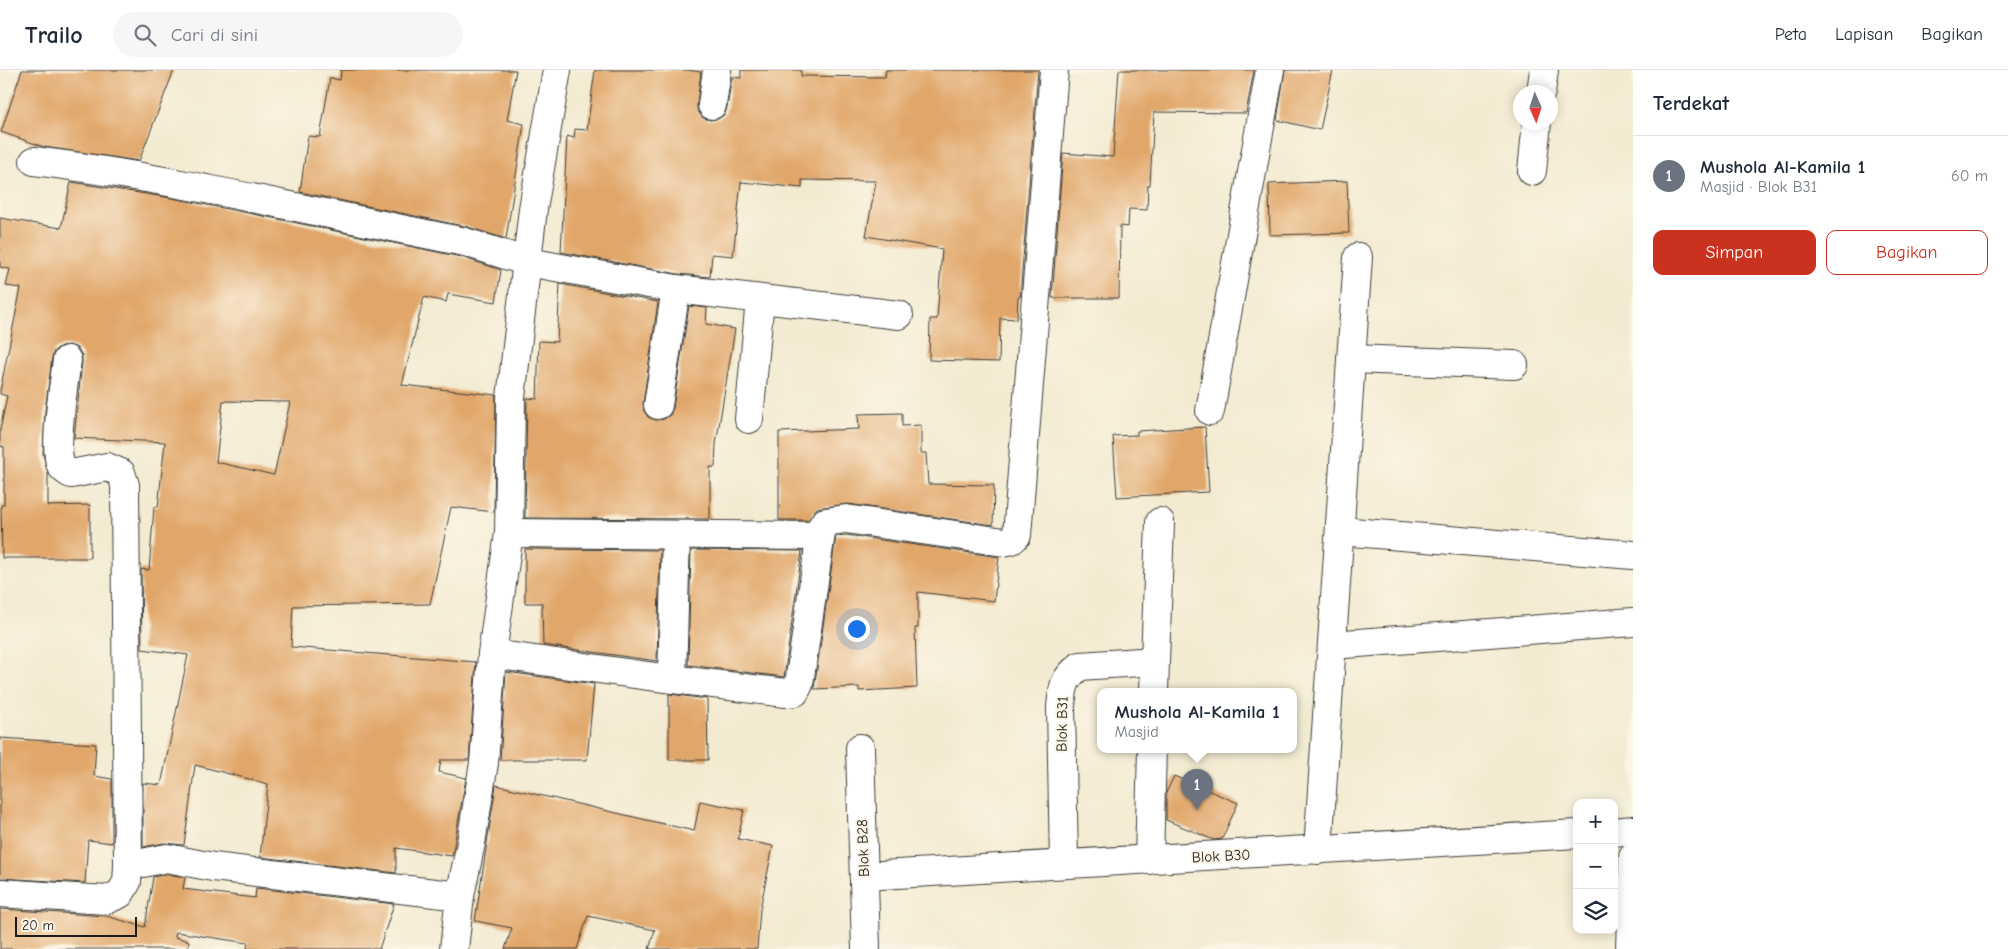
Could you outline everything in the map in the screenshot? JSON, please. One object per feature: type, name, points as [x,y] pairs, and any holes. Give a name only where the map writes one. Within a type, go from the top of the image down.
[{"type":"street","points":[[454,949],[460,896],[472,843],[484,762],[492,654],[509,533],[511,398],[533,209],[558,70]]},
{"type":"street","points":[[712,105],[717,70]]},
{"type":"street","points":[[492,654],[672,679],[795,692],[799,684],[820,536],[825,522],[846,519],[1004,542],[1012,540],[1016,535],[1054,70]]},
{"type":"street","points":[[1210,411],[1270,70]]},
{"type":"street","points":[[1542,85],[1544,70]]},
{"type":"street","points":[[1532,171],[1536,130]]},
{"type":"street","points":[[34,161],[85,167],[149,178],[465,242],[528,262],[676,289],[899,315]]},
{"type":"street","points":[[1318,850],[1358,257]]},
{"type":"street","points":[[658,405],[676,289]]},
{"type":"street","points":[[749,419],[760,299]]},
{"type":"street","points":[[1351,359],[1514,365]]},
{"type":"street","points":[[0,894],[106,900],[120,894],[124,890],[128,866],[125,485],[121,473],[107,467],[70,474],[64,470],[60,462],[58,444],[67,360]]},
{"type":"street","points":[[1154,688],[1160,522]]},
{"type":"street","points":[[1340,531],[1633,555]]},
{"type":"street","points":[[509,533],[820,536]]},
{"type":"street","points":[[672,679],[676,535]]},
{"type":"street","points":[[1332,645],[1633,622]]},
{"type":"street","name":"Blok B31","points":[[1064,863],[1061,707],[1063,685],[1071,673],[1080,666],[1155,661]]},
{"type":"street","name":"Blok B28","points":[[860,748],[866,949]]},
{"type":"street","points":[[1149,860],[1152,753]]},
{"type":"street","points":[[1618,832],[1633,830]]},
{"type":"street","name":"Blok B30","points":[[864,876],[1573,834]]},
{"type":"street","points":[[1630,949],[1633,857]]},
{"type":"street","points":[[128,866],[167,858],[213,867],[460,896]]},
{"type":"building","points":[[22,70],[174,70],[139,161],[44,147],[1,132]]},
{"type":"building","points":[[341,70],[516,70],[507,120],[524,124],[506,239],[468,227],[300,192],[308,136],[320,137],[330,78],[340,80]]},
{"type":"building","points":[[595,70],[687,70],[701,72],[697,110],[703,118],[710,120],[718,119],[725,114],[732,77],[741,78],[741,70],[801,70],[801,76],[885,77],[886,70],[1038,70],[1020,297],[1018,297],[1017,319],[1000,318],[999,362],[929,360],[930,319],[937,319],[942,249],[866,236],[876,181],[802,180],[802,188],[741,182],[733,256],[712,254],[710,277],[678,274],[561,252],[567,136],[574,138],[575,129],[587,130]]},
{"type":"building","points":[[1119,70],[1254,70],[1246,113],[1154,112],[1147,210],[1129,209],[1128,227],[1120,226],[1119,298],[1052,298],[1063,153],[1113,157]]},
{"type":"building","points":[[1285,70],[1333,70],[1320,130],[1277,120]]},
{"type":"building","points":[[1347,181],[1349,233],[1270,235],[1269,184]]},
{"type":"building","points":[[71,182],[177,199],[273,218],[461,257],[501,270],[496,302],[448,294],[446,302],[424,297],[402,385],[496,395],[494,512],[451,507],[430,604],[293,606],[291,647],[476,662],[469,760],[441,760],[439,772],[466,778],[452,856],[396,848],[396,873],[260,857],[268,784],[195,765],[184,845],[164,843],[143,847],[143,783],[161,785],[188,655],[142,649],[141,569],[149,570],[154,507],[158,507],[165,442],[74,438],[82,355],[77,348],[70,345],[61,346],[54,351],[52,358],[45,411],[43,454],[48,473],[48,506],[90,505],[90,558],[2,558],[1,505],[4,505],[4,447],[0,446],[0,430],[7,396],[0,394],[0,391],[21,288],[6,286],[10,269],[0,267],[0,218],[61,228]],"holes":[[[223,401],[290,402],[274,475],[216,462]]]},
{"type":"building","points":[[560,284],[658,302],[643,403],[644,411],[648,417],[655,420],[664,419],[670,415],[673,408],[689,306],[707,308],[706,324],[735,329],[716,444],[715,467],[710,467],[710,519],[525,518],[527,398],[537,399],[539,341],[557,342]]},
{"type":"building","points":[[902,413],[902,426],[921,425],[921,453],[926,453],[928,484],[994,485],[993,525],[848,504],[817,508],[808,520],[779,520],[779,432],[859,429],[858,414]]},
{"type":"building","points":[[1205,427],[1209,492],[1117,497],[1113,436],[1137,435],[1137,431]]},
{"type":"building","points":[[846,535],[999,557],[994,601],[918,592],[918,628],[915,628],[917,688],[859,691],[859,687],[814,689],[836,536]]},
{"type":"building","points":[[525,549],[660,550],[657,661],[543,645],[542,603],[525,603]]},
{"type":"building","points":[[691,550],[802,551],[784,677],[688,665]]},
{"type":"building","points":[[506,672],[594,684],[587,760],[500,760]]},
{"type":"building","points":[[669,694],[707,699],[708,760],[669,760]]},
{"type":"building","points":[[0,738],[96,744],[94,776],[112,779],[112,843],[88,840],[85,883],[0,878]]},
{"type":"building","points":[[1174,776],[1238,803],[1222,839],[1214,840],[1166,820],[1166,793]]},
{"type":"building","points":[[496,785],[694,831],[700,801],[744,810],[738,839],[773,846],[760,909],[757,949],[649,949],[655,930],[588,916],[577,949],[505,949],[512,928],[475,921]]},
{"type":"building","points":[[167,874],[185,877],[183,889],[255,898],[256,888],[394,904],[379,949],[247,949],[248,943],[176,932],[175,937],[189,941],[188,949],[0,949],[0,909],[106,916],[145,927],[153,877]]},
{"type":"place","name":"Mushola Al-Kamila 1","points":[[1197,810]]}]
